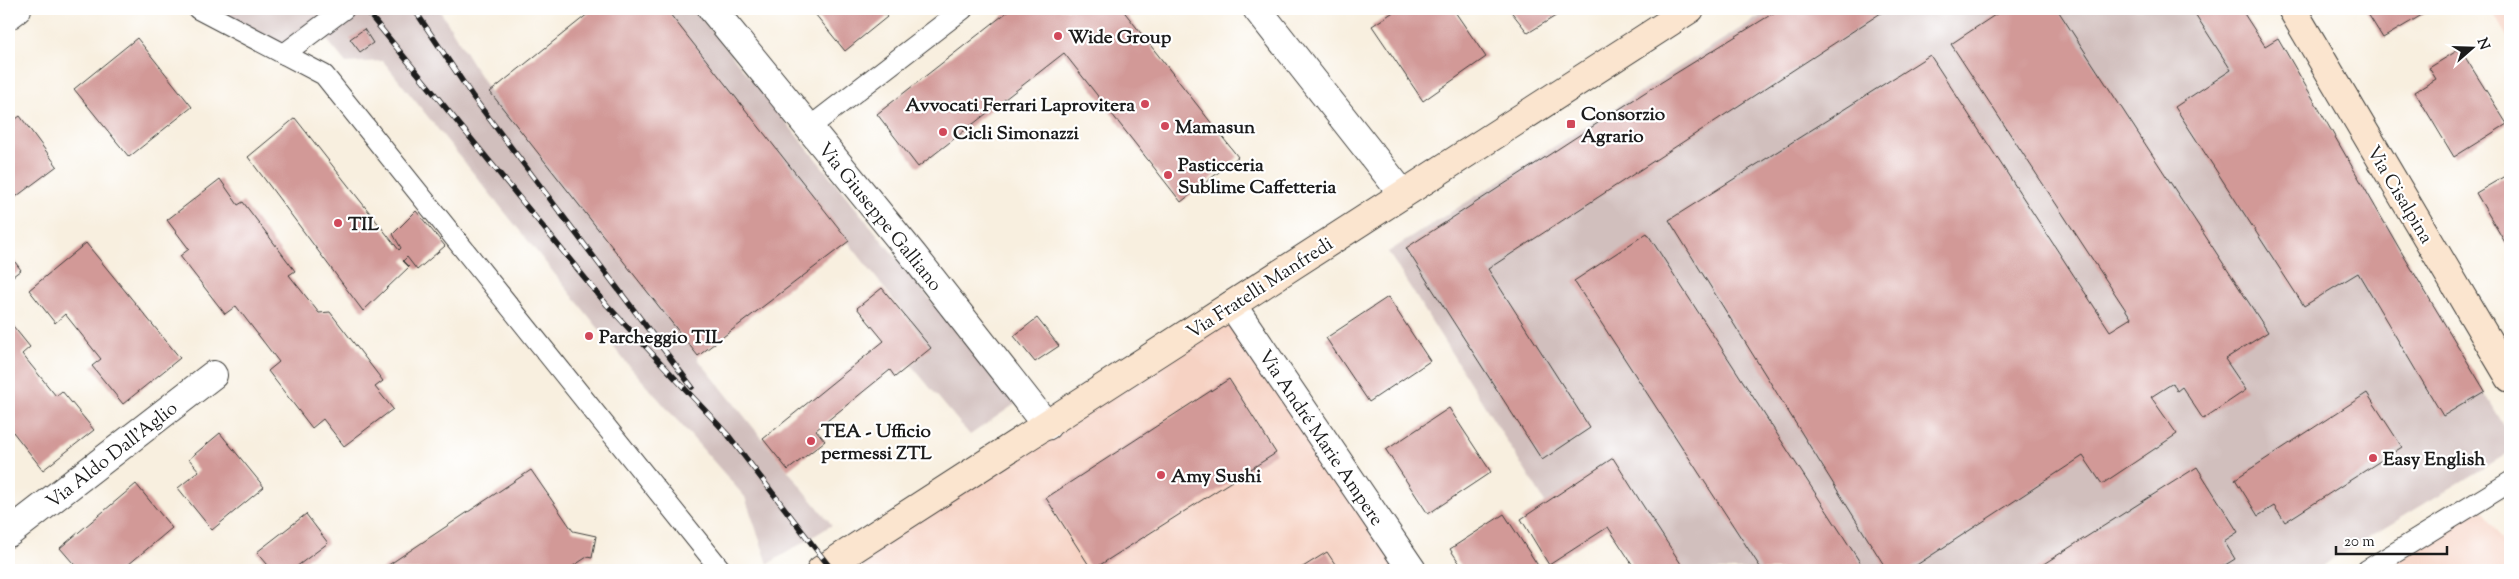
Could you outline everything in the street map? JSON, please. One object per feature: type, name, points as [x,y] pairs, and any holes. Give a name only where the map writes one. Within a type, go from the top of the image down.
[{"type":"main road","name":"Via Fratelli Manfredi","points":[[825,568],[1402,193],[1690,9]]},
{"type":"main road","name":"Via Cisalpina","points":[[2292,9],[2510,378]]},
{"type":"street","points":[[9,15],[18,9]]},
{"type":"street","name":"Via Giuseppe Galliano","points":[[712,9],[913,255],[1046,426]]},
{"type":"street","points":[[1263,11],[1402,193]]},
{"type":"street","name":"Via André Marie Ampere","points":[[1232,305],[1412,570]]},
{"type":"street","name":"Via Aldo Dall'Aglio","points":[[9,533],[213,375]]},
{"type":"lane","points":[[198,9],[324,75],[721,570]]},
{"type":"lane","points":[[284,54],[344,9]]},
{"type":"lane","points":[[810,127],[963,9]]},
{"type":"lane","points":[[2367,570],[2510,482]]},
{"type":"shaded area","points":[[198,9],[439,9],[490,92],[698,356],[698,359],[832,525],[768,564],[745,497],[624,360],[383,61],[346,63],[318,29],[284,54]]},
{"type":"shaded area","points":[[666,9],[694,9],[1015,404],[970,435],[911,365],[931,348]]},
{"type":"shaded area","points":[[1771,9],[2241,9],[2265,46],[2278,38],[2510,436],[2510,452],[2315,570],[1636,570],[1608,527],[1549,565],[1521,519],[1545,502],[1388,252]]},
{"type":"shaded area","points":[[2492,9],[2510,9],[2510,43]]},
{"type":"shaded area","points":[[1232,305],[1412,570],[832,570]]},
{"type":"shaded area","points":[[2478,502],[2510,553],[2510,570],[2367,570]]},
{"type":"building","points":[[586,9],[666,9],[849,241],[698,356],[490,92],[589,13]]},
{"type":"building","points":[[811,9],[881,9],[887,17],[845,51]]},
{"type":"building","points":[[1011,9],[1122,9],[1238,157],[1181,202],[1064,53],[918,167],[877,114]]},
{"type":"building","points":[[1398,9],[1453,9],[1486,57],[1423,101],[1372,26]]},
{"type":"building","points":[[1509,9],[1567,9],[1528,33]]},
{"type":"building","points":[[1780,9],[1887,9],[1488,269],[1590,428],[1542,460],[1406,248],[1644,93]]},
{"type":"building","points":[[2004,9],[2057,9],[2268,332],[2225,359],[2246,390],[2203,419],[2182,387],[2177,391],[2173,383],[2151,397],[2177,434],[2102,484],[2083,456],[1909,570],[1887,570],[1669,220],[1930,55],[2110,331],[2131,318],[1951,44]]},
{"type":"building","points":[[2192,9],[2241,9],[2265,46],[2278,38],[2399,248],[2485,391],[2443,416],[2358,273],[2304,306],[2175,107],[2231,70]]},
{"type":"building","points":[[2365,9],[2432,9],[2383,38]]},
{"type":"building","points":[[364,29],[373,43],[360,52],[350,39]]},
{"type":"building","points":[[137,38],[192,107],[129,157],[74,89]]},
{"type":"building","points":[[2460,49],[2507,124],[2454,157],[2415,92],[2436,79],[2429,68]]},
{"type":"building","points":[[20,116],[57,166],[9,202],[9,124]]},
{"type":"building","name":"TIL","points":[[295,118],[399,250],[401,248],[393,234],[416,211],[445,246],[417,270],[407,257],[403,261],[409,267],[363,311],[248,157]]},
{"type":"building","points":[[2510,173],[2510,251],[2476,193]]},
{"type":"building","points":[[220,179],[238,205],[243,202],[295,271],[289,275],[319,313],[330,312],[383,381],[375,387],[393,409],[344,446],[323,419],[312,428],[268,371],[279,362],[236,306],[225,314],[180,256],[189,249],[167,220]]},
{"type":"building","points":[[1647,233],[1865,570],[1762,570],[1574,281]]},
{"type":"building","points":[[86,243],[180,358],[123,404],[92,366],[101,359],[65,314],[55,323],[29,290]]},
{"type":"building","points":[[9,254],[21,270],[9,279]]},
{"type":"building","points":[[882,288],[931,348],[895,377],[890,370],[816,430],[825,441],[788,470],[763,439],[884,341],[857,308]]},
{"type":"building","points":[[1388,297],[1430,361],[1369,402],[1326,338]]},
{"type":"building","points":[[1037,318],[1059,346],[1035,362],[1014,336]]},
{"type":"building","points":[[9,321],[30,347],[22,354],[56,396],[62,391],[94,430],[43,470],[9,427]]},
{"type":"building","name":"Amy Sushi","points":[[1229,379],[1276,453],[1092,570],[1046,498]]},
{"type":"building","points":[[2367,393],[2402,447],[2285,522],[2274,506],[2258,516],[2235,479]]},
{"type":"building","points":[[1449,408],[1491,472],[1428,514],[1386,450]]},
{"type":"building","points":[[220,433],[264,487],[212,530],[178,488],[199,471],[189,459]]},
{"type":"building","points":[[1613,458],[1685,570],[1636,570],[1608,527],[1549,565],[1521,519]]},
{"type":"building","points":[[2197,467],[2238,532],[2224,541],[2235,559],[2217,570],[2034,570]]},
{"type":"building","points":[[531,470],[573,531],[596,536],[592,558],[587,557],[567,570],[381,570]]},
{"type":"building","points":[[136,484],[172,528],[122,570],[79,570],[60,548]]},
{"type":"building","points":[[306,514],[328,543],[292,570],[272,570],[257,552]]},
{"type":"building","points":[[1504,514],[1541,570],[1464,570],[1450,549]]},
{"type":"building","points":[[1327,552],[1339,570],[1298,570]]},
{"type":"railway","points":[[365,9],[607,305],[728,435],[832,570]]},
{"type":"railway","points":[[414,9],[473,97],[692,387]]},
{"type":"place","name":"Wide Group","points":[[1058,36]]},
{"type":"place","name":"Avvocati Ferrari Laprovitera","points":[[1145,104]]},
{"type":"place","name":"Consorzio Agrario","points":[[1571,124]]},
{"type":"place","name":"Mamasun","points":[[1165,126]]},
{"type":"place","name":"Cicli Simonazzi","points":[[943,132]]},
{"type":"place","name":"Pasticceria Sublime Caffetteria","points":[[1168,175]]},
{"type":"place","name":"TIL","points":[[338,223]]},
{"type":"place","name":"Parcheggio TIL","points":[[589,336]]},
{"type":"place","name":"TEA - Ufficio permessi ZTL","points":[[811,441]]},
{"type":"place","name":"Easy English","points":[[2373,458]]},
{"type":"place","name":"Amy Sushi","points":[[1161,475]]}]
